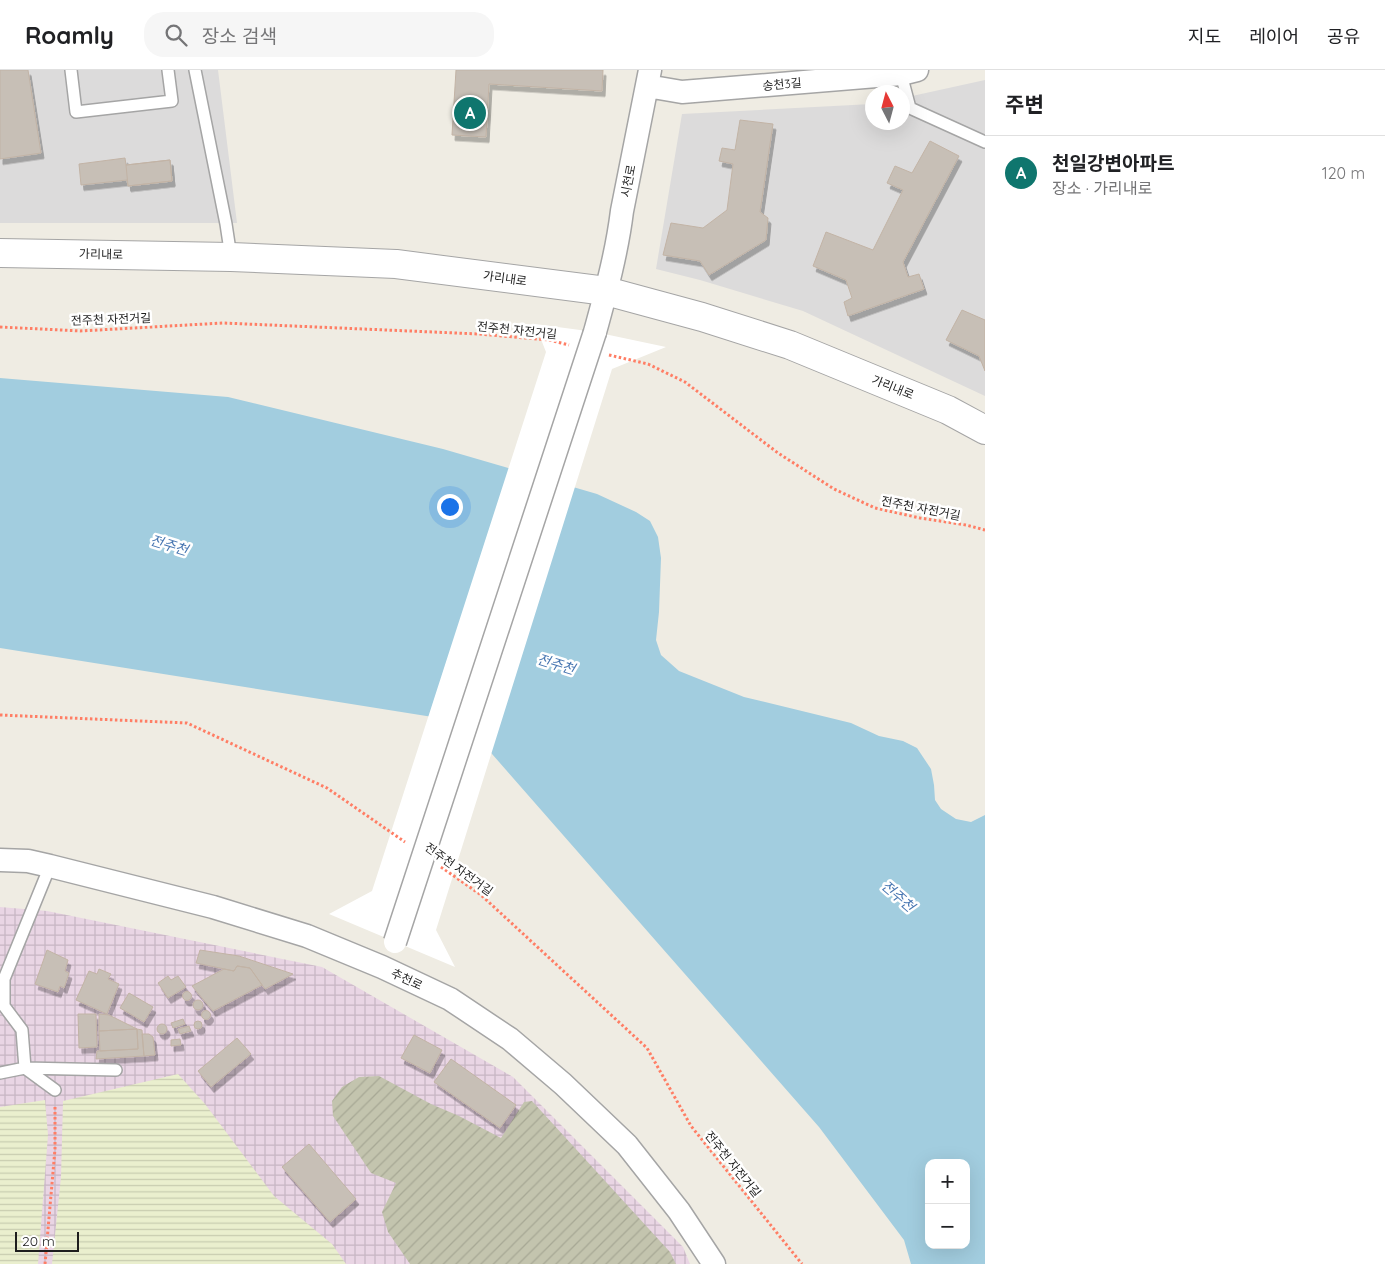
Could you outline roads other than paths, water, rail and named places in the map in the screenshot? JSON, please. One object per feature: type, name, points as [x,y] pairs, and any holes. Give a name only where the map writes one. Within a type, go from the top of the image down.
[{"type":"street","name":"송천3길","points":[[648,78],[682,92],[909,72]]},
{"type":"street","name":"시천로","points":[[382,967],[395,942],[595,332],[620,230],[648,78]]},
{"type":"street","name":"가리내로","points":[[0,253],[231,256],[396,264],[606,291],[702,317],[790,345],[948,410],[985,430]]},
{"type":"street","name":"추천로","points":[[0,860],[28,861],[50,866],[213,907],[307,936],[382,967],[450,999],[510,1039],[563,1084],[627,1145],[679,1211],[714,1264]]},
{"type":"lane","points":[[71,70],[76,112],[172,101],[168,70]]},
{"type":"lane","points":[[195,70],[231,256]]},
{"type":"lane","points":[[909,72],[910,108],[985,142]]},
{"type":"lane","points":[[50,866],[4,979],[4,1006],[22,1030],[25,1068],[55,1090]]},
{"type":"lane","points":[[0,1073],[25,1068],[116,1070]]},
{"type":"water","name":"전주천","points":[[0,378],[228,397],[443,449],[597,494],[636,512],[650,521],[658,537],[661,558],[656,640],[661,655],[679,671],[744,697],[851,723],[879,736],[903,741],[917,748],[931,769],[935,800],[941,809],[956,819],[971,822],[985,815],[985,1264],[911,1264],[904,1240],[819,1127],[464,722],[0,648]]},
{"type":"place","name":"천일강변아파트","points":[[470,113]]}]
